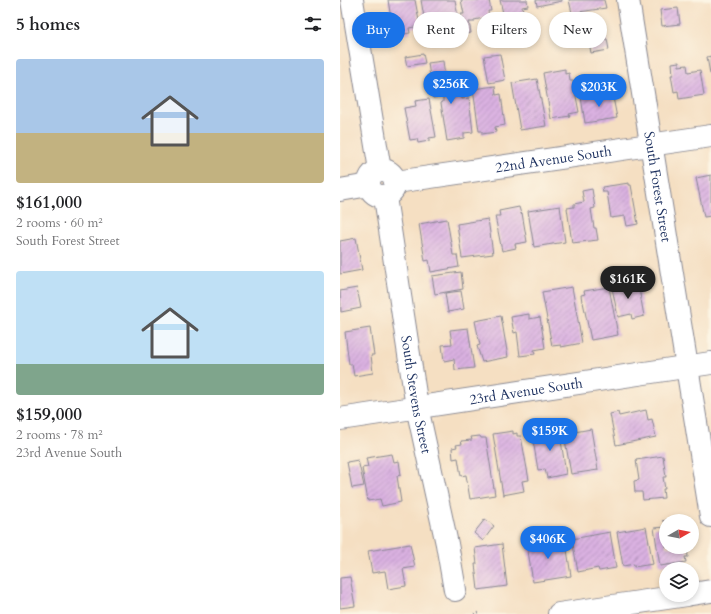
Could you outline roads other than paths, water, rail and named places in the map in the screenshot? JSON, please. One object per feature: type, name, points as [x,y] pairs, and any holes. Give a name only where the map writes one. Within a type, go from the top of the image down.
[{"type":"street","name":"South Stevens Street","points":[[352,0],[416,407],[447,544],[455,590]]},
{"type":"street","name":"South Forest Street","points":[[628,0],[650,145],[688,367],[711,516]]},
{"type":"street","name":"22nd Avenue South","points":[[340,190],[711,136]]},
{"type":"street","name":"23rd Avenue South","points":[[340,419],[711,363]]},
{"type":"street","points":[[699,593],[711,591]]},
{"type":"street","points":[[559,614],[659,599]]}]
